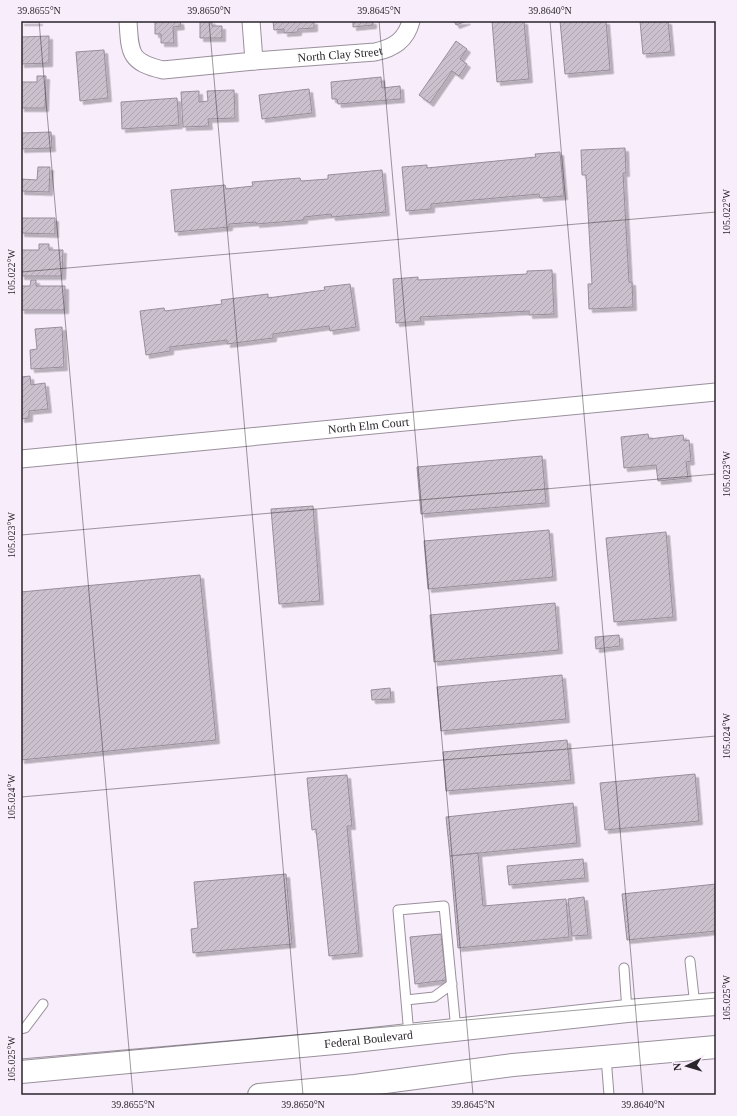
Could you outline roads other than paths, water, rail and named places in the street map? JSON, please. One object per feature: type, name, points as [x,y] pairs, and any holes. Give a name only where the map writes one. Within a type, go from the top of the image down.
[{"type":"main road","name":"Federal Boulevard","points":[[21,1072],[409,1035],[627,1011],[716,1004]]},
{"type":"main road","points":[[259,1095],[356,1091],[484,1069],[716,1047]]},
{"type":"street","name":"North Clay Street","points":[[128,21],[130,48],[136,58],[149,66],[163,70],[254,61],[375,52],[387,49],[398,43],[408,32],[411,21]]},
{"type":"street","points":[[251,21],[254,61]]},
{"type":"street","name":"North Elm Court","points":[[21,459],[716,392]]},
{"type":"lane","points":[[409,1035],[398,910],[444,906],[456,1030]]},
{"type":"lane","points":[[690,961],[694,1006]]},
{"type":"lane","points":[[624,968],[627,1011]]},
{"type":"lane","points":[[406,1000],[434,997],[452,984]]},
{"type":"lane","points":[[21,1028],[26,1028],[43,1004]]},
{"type":"lane","points":[[606,1058],[609,1095]]}]
